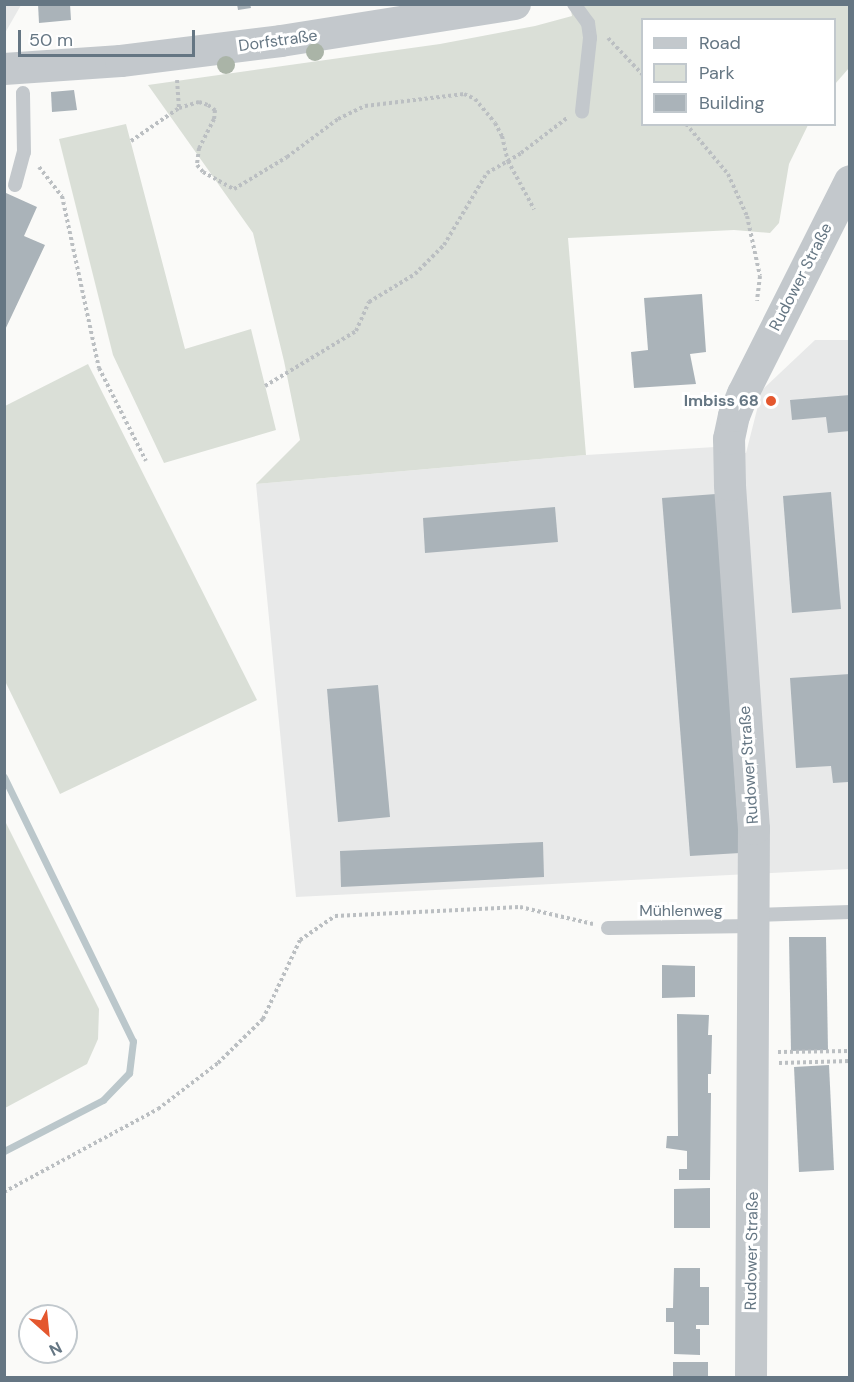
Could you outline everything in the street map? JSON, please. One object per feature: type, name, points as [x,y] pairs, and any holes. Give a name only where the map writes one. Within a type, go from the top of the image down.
[{"type":"street","name":"Dorfstraße","points":[[14,81],[121,61],[281,41],[515,4]]},
{"type":"street","name":"Rudower Straße","points":[[751,1377],[754,829],[730,485],[729,439],[734,416],[743,394],[849,181]]},
{"type":"lane","points":[[574,4],[588,23],[590,38],[582,112]]},
{"type":"lane","points":[[14,81],[24,152],[15,184]]},
{"type":"lane","name":"Mühlenweg","points":[[608,928],[849,912]]},
{"type":"path","points":[[588,23],[617,45],[641,73]]},
{"type":"path","points":[[176,73],[179,108]]},
{"type":"path","points":[[130,141],[179,108],[199,102],[215,110],[214,119],[199,148],[197,165],[203,172],[234,189],[287,157],[351,112],[379,102],[464,94],[475,99],[486,109],[502,136],[508,161],[534,209]]},
{"type":"path","points":[[265,386],[356,331],[369,302],[415,274],[431,260],[458,225],[487,173],[521,153],[548,130],[582,112]]},
{"type":"path","points":[[688,126],[728,174],[747,216],[760,276],[757,308]]},
{"type":"path","points":[[24,152],[49,175],[62,196],[99,368],[146,460]]},
{"type":"path","points":[[4,1192],[158,1109],[219,1062],[263,1019],[300,940],[335,916],[520,907],[608,928]]},
{"type":"path","points":[[754,1058],[849,1051]]},
{"type":"path","points":[[754,1058],[849,1061]]},
{"type":"shaded area","points":[[4,5],[21,5],[5,33]]},
{"type":"shaded area","points":[[815,340],[849,340],[849,869],[296,897],[256,484],[586,455],[715,447],[746,453],[762,390]]},
{"type":"green space","points":[[570,5],[849,5],[849,68],[836,83],[836,18],[641,18],[641,126],[808,126],[789,164],[779,223],[770,233],[734,230],[568,238],[586,455],[256,484],[300,440],[284,361],[253,233],[148,85],[440,44],[535,26],[572,16]]},
{"type":"green space","points":[[126,124],[185,349],[251,329],[276,430],[164,463],[113,355],[59,139]]},
{"type":"green space","points":[[88,364],[257,700],[60,794],[5,681],[5,406]]},
{"type":"green space","points":[[4,819],[99,1009],[98,1039],[87,1064],[5,1108]]},
{"type":"building","points":[[38,4],[70,4],[71,20],[39,23]]},
{"type":"building","points":[[237,4],[250,4],[251,8],[238,10]]},
{"type":"building","points":[[74,90],[77,110],[52,112],[51,92]]},
{"type":"building","points":[[6,193],[37,207],[24,236],[45,245],[4,332]]},
{"type":"building","points":[[702,294],[706,352],[690,354],[696,384],[634,388],[631,352],[648,350],[644,298]]},
{"type":"building","points":[[850,395],[850,431],[828,433],[826,417],[792,420],[790,400]]},
{"type":"building","points":[[831,492],[841,609],[792,613],[783,496]]},
{"type":"building","points":[[716,494],[740,853],[690,856],[662,498]]},
{"type":"building","points":[[555,507],[558,542],[425,553],[423,518]]},
{"type":"building","points":[[850,674],[848,782],[833,783],[831,766],[796,768],[790,678]]},
{"type":"building","points":[[378,685],[390,817],[338,822],[327,689]]},
{"type":"building","points":[[543,842],[544,877],[341,887],[340,851]]},
{"type":"building","points":[[789,937],[826,937],[828,1050],[791,1051]]},
{"type":"building","points":[[662,965],[695,966],[695,997],[662,998]]},
{"type":"building","points":[[677,1014],[709,1015],[708,1035],[712,1035],[711,1074],[708,1074],[708,1093],[711,1093],[710,1180],[679,1180],[679,1169],[687,1169],[687,1151],[666,1148],[667,1136],[678,1136]]},
{"type":"building","points":[[829,1065],[834,1170],[799,1172],[794,1067]]},
{"type":"building","points":[[710,1188],[710,1228],[674,1228],[674,1189]]},
{"type":"building","points":[[674,1268],[700,1268],[700,1287],[709,1287],[709,1325],[696,1325],[696,1329],[700,1329],[700,1355],[674,1354],[674,1322],[666,1322],[666,1308],[673,1308]]},
{"type":"building","points":[[673,1362],[708,1362],[708,1378],[673,1378]]},
{"type":"waterway","points":[[4,777],[133,1041],[129,1073],[103,1100],[4,1151]]},
{"type":"place","name":"Imbiss 68","points":[[771,401]]}]
